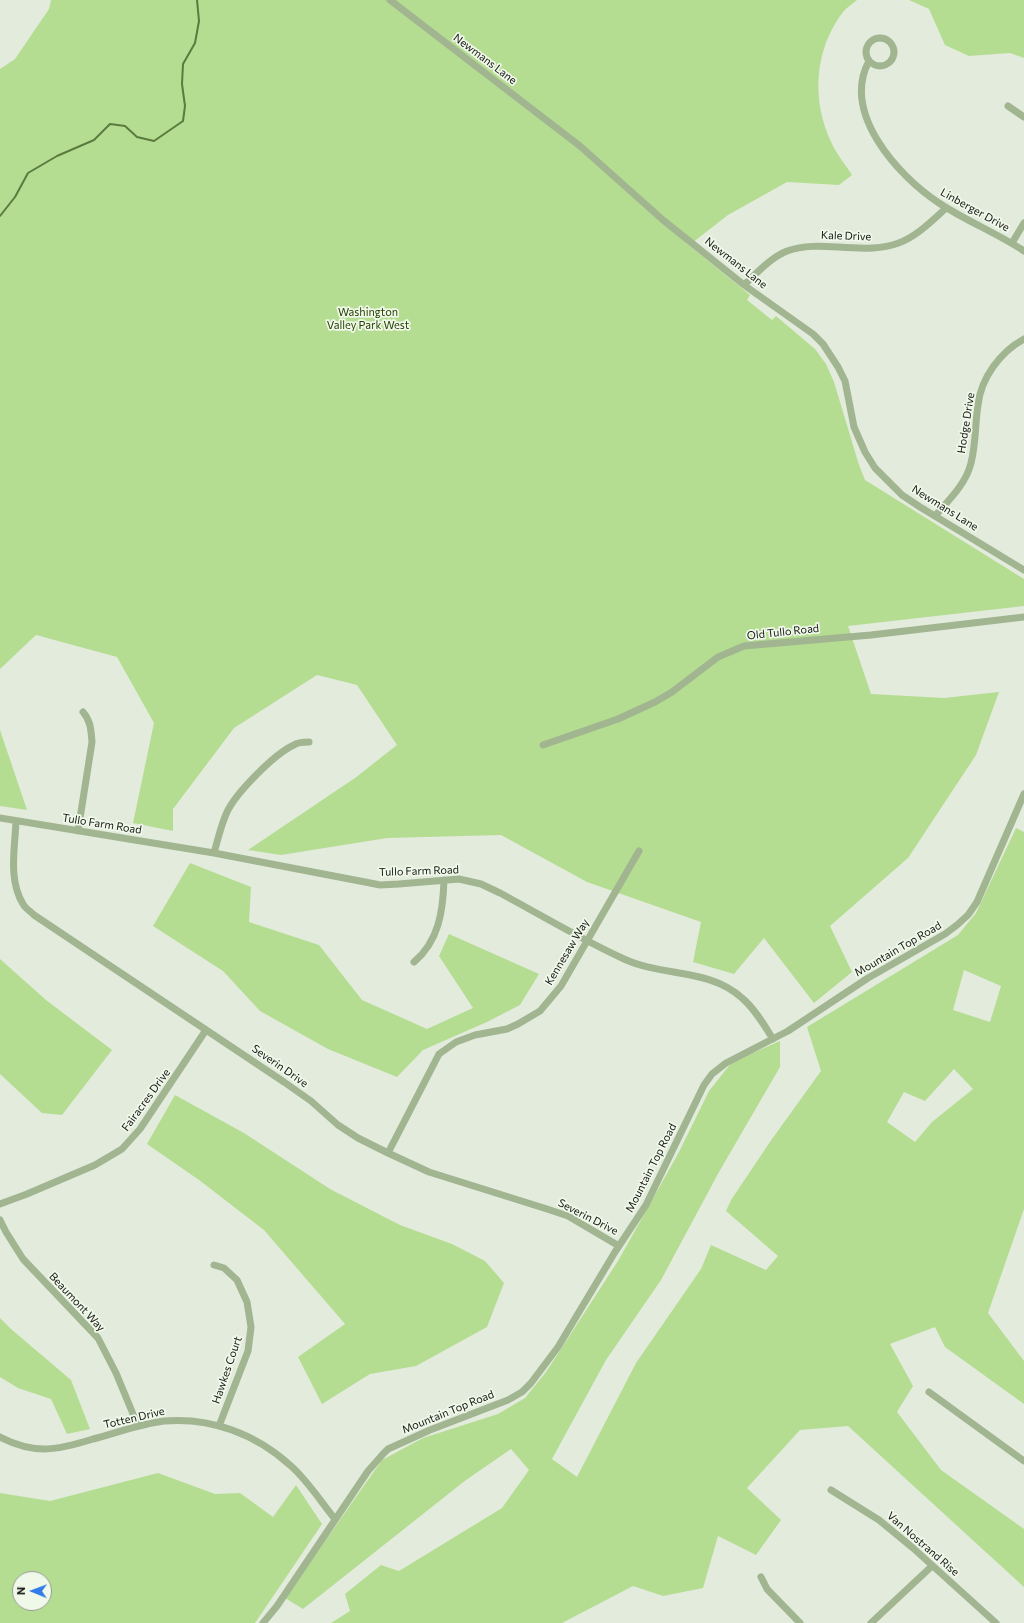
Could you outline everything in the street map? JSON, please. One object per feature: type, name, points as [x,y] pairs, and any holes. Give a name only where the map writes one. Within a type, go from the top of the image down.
[{"type":"street","name":"Newmans Lane","points":[[390,0],[580,146],[663,220],[744,285],[812,334],[823,344],[845,381],[854,428],[865,452],[875,468],[902,495],[1024,570]]},
{"type":"street","name":"Linberger Drive","points":[[880,37],[889,41],[894,48],[894,53],[890,62],[882,66],[877,66],[869,62],[865,53],[871,40],[880,37]]},
{"type":"street","name":"Linberger Drive","points":[[869,62],[864,71],[862,90],[867,121],[874,135],[904,174],[929,196],[946,208],[1012,243],[1024,251]]},
{"type":"street","points":[[1008,106],[1024,117]]},
{"type":"street","name":"Kale Drive","points":[[744,285],[774,258],[787,251],[802,247],[816,246],[869,249],[893,246],[902,243],[924,229],[946,208]]},
{"type":"street","points":[[1012,243],[1024,222]]},
{"type":"street","name":"Hodge Drive","points":[[935,516],[962,483],[971,463],[976,439],[978,404],[989,373],[1011,348],[1024,339]]},
{"type":"street","name":"Old Tullo Road","points":[[543,745],[618,719],[655,702],[672,692],[718,657],[744,646],[871,635],[1024,617]]},
{"type":"street","points":[[78,831],[92,742],[88,718],[84,712]]},
{"type":"street","points":[[214,853],[220,828],[227,812],[244,788],[257,774],[294,744],[309,742]]},
{"type":"street","name":"Mountain Top Road","points":[[263,1623],[277,1606],[368,1471],[388,1449],[430,1430],[508,1400],[522,1392],[531,1383],[558,1347],[619,1246],[646,1205],[704,1085],[712,1074],[726,1063],[788,1031],[868,978],[945,934],[957,926],[968,915],[977,902],[1024,794]]},
{"type":"street","name":"Tullo Farm Road","points":[[0,818],[214,853],[380,884],[459,879],[481,884],[625,960],[648,967],[699,976],[720,984],[741,996],[748,1003],[773,1039]]},
{"type":"street","name":"Severin Drive","points":[[16,821],[14,875],[16,887],[23,905],[34,915],[284,1082],[358,1138],[429,1172],[568,1216],[619,1246]]},
{"type":"street","name":"Kennesaw Way","points":[[388,1153],[439,1054],[456,1042],[475,1035],[507,1029],[518,1024],[540,1010],[561,986],[586,940],[639,851]]},
{"type":"street","points":[[414,962],[428,947],[437,930],[443,906],[444,880]]},
{"type":"street","name":"Fairacres Drive","points":[[0,1204],[28,1194],[95,1165],[122,1149],[140,1129],[206,1030]]},
{"type":"street","name":"Beaumont Way","points":[[0,1220],[23,1259],[98,1338],[116,1373],[138,1426]]},
{"type":"street","name":"Hawkes Court","points":[[214,1265],[224,1268],[237,1280],[247,1302],[251,1327],[248,1350],[219,1426]]},
{"type":"street","points":[[929,1392],[1024,1461]]},
{"type":"street","name":"Totten Drive","points":[[0,1438],[20,1446],[48,1450],[65,1448],[138,1426],[162,1422],[203,1422],[238,1431],[257,1440],[272,1451],[292,1466],[335,1519]]},
{"type":"street","name":"Van Nostrand Rise","points":[[831,1490],[879,1520],[996,1623]]},
{"type":"street","points":[[871,1623],[932,1566]]},
{"type":"street","points":[[761,1577],[768,1589],[800,1623]]},
{"type":"green space","name":"Washington Valley Park West","points":[[51,0],[857,0],[843,12],[833,27],[821,59],[819,76],[821,111],[825,128],[834,148],[852,175],[839,185],[787,182],[728,215],[692,243],[688,240],[686,243],[750,295],[747,300],[772,320],[776,316],[815,349],[826,364],[834,382],[865,480],[1024,579],[1024,606],[848,626],[871,694],[944,698],[999,692],[976,755],[908,858],[830,926],[852,972],[814,1003],[764,938],[734,974],[693,962],[701,922],[587,882],[501,835],[387,838],[281,855],[248,850],[355,778],[397,745],[357,685],[317,675],[234,728],[173,809],[173,831],[133,823],[154,723],[117,657],[36,635],[0,669],[0,69],[15,59],[49,9]]},
{"type":"green space","points":[[909,0],[1024,0],[1024,58],[1010,53],[969,56],[945,45],[929,9]]},
{"type":"green space","points":[[0,730],[27,810],[0,806]]},
{"type":"green space","points":[[1016,828],[1024,832],[1024,1209],[988,1313],[1024,1361],[1024,1404],[945,1347],[935,1327],[890,1344],[913,1386],[897,1412],[941,1470],[1024,1529],[1024,1587],[848,1426],[800,1430],[747,1488],[781,1520],[756,1555],[718,1536],[703,1588],[663,1596],[633,1586],[562,1623],[331,1623],[350,1611],[345,1594],[381,1565],[399,1571],[502,1508],[529,1470],[511,1449],[466,1480],[303,1609],[285,1598],[382,1460],[423,1438],[498,1414],[525,1398],[546,1372],[618,1261],[679,1152],[709,1091],[732,1062],[780,1041],[780,1067],[719,1172],[661,1280],[606,1360],[552,1459],[577,1477],[636,1363],[701,1269],[711,1245],[766,1270],[778,1256],[726,1211],[731,1200],[772,1139],[821,1071],[807,1027],[958,935],[976,913]],"holes":[[[964,970],[1001,986],[990,1022],[953,1010]],[[954,1069],[973,1089],[932,1122],[915,1142],[887,1122],[904,1092],[925,1101]]]},
{"type":"green space","points":[[190,863],[251,887],[249,922],[319,945],[362,1000],[427,1029],[473,1008],[439,956],[449,934],[539,974],[520,1005],[487,1022],[423,1050],[397,1077],[328,1049],[260,1011],[223,971],[153,926]]},
{"type":"green space","points":[[0,959],[46,1000],[112,1050],[62,1115],[42,1113],[0,1074]]},
{"type":"green space","points":[[175,1095],[244,1133],[330,1189],[400,1225],[452,1244],[485,1261],[504,1283],[487,1327],[416,1366],[370,1374],[322,1404],[298,1357],[345,1324],[264,1230],[199,1180],[147,1144]]},
{"type":"green space","points":[[0,1318],[71,1380],[90,1429],[67,1434],[51,1399],[18,1388],[0,1377]]},
{"type":"green space","points":[[158,1473],[215,1494],[240,1493],[273,1517],[296,1485],[322,1524],[255,1623],[0,1623],[0,1493],[50,1501]]},
{"type":"waterway","points":[[0,216],[15,197],[28,173],[57,156],[94,140],[110,124],[125,126],[137,137],[154,141],[183,121],[185,106],[182,84],[183,64],[195,43],[199,21],[197,0]]}]
